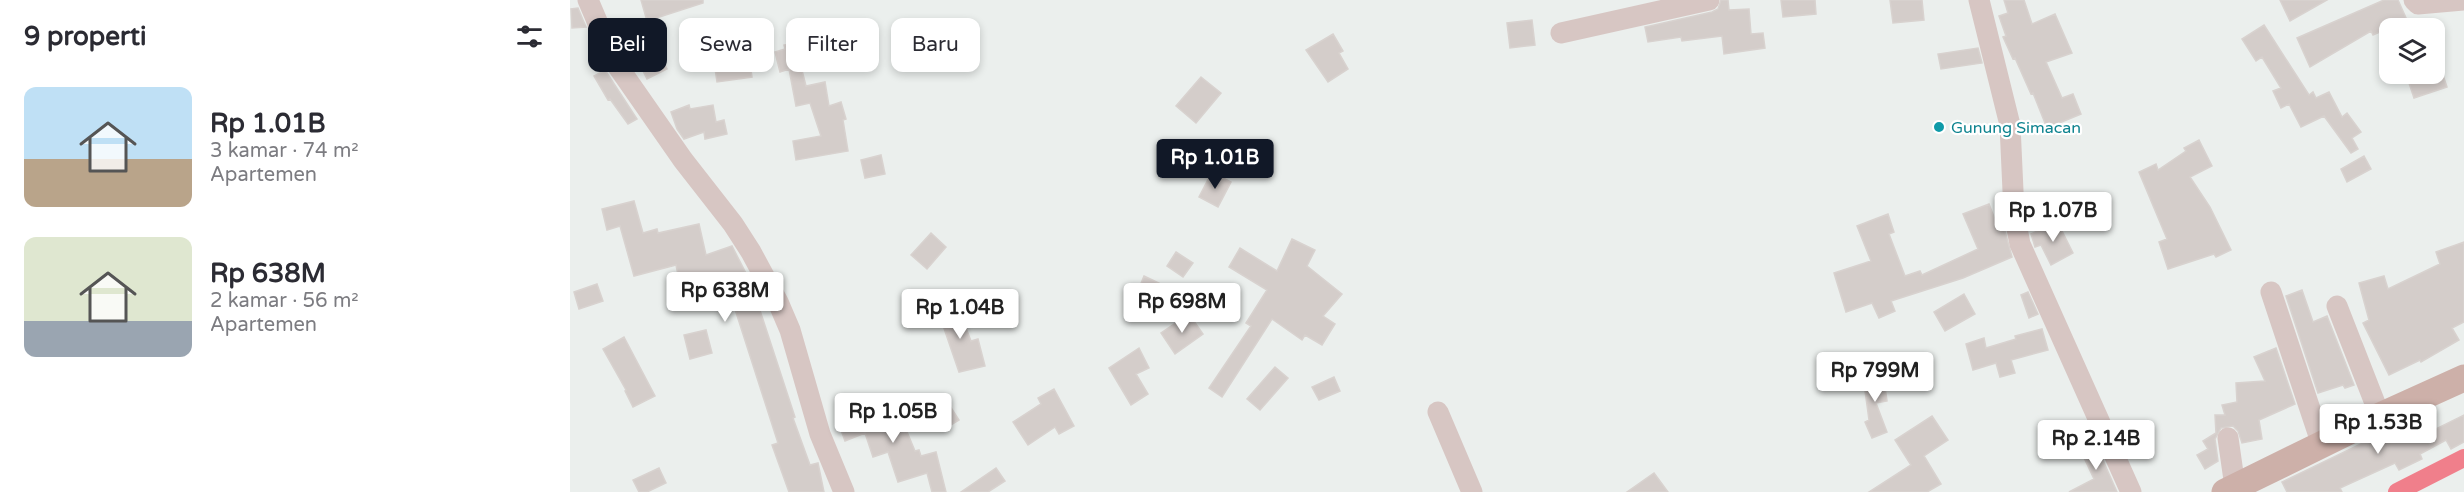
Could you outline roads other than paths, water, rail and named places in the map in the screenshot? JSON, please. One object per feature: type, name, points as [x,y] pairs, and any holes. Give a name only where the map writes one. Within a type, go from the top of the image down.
[{"type":"main road","points":[[2230,489],[2464,378]]},
{"type":"street","points":[[588,0],[614,62],[683,160],[733,224],[778,302],[790,330],[820,434],[844,492]]},
{"type":"street","points":[[1561,33],[1709,0]]},
{"type":"street","points":[[1979,0],[2010,125],[2014,213],[2020,244],[2131,492]]},
{"type":"street","points":[[2414,0],[2418,4],[2464,0]]},
{"type":"street","points":[[2271,292],[2322,445]]},
{"type":"street","points":[[2337,306],[2380,416]]},
{"type":"street","points":[[1438,412],[1472,492]]},
{"type":"street","points":[[2228,438],[2230,489]]},
{"type":"waterway","points":[[2397,492],[2464,458]]},
{"type":"place","name":"Gunung Simacan","points":[[1939,127]]}]
